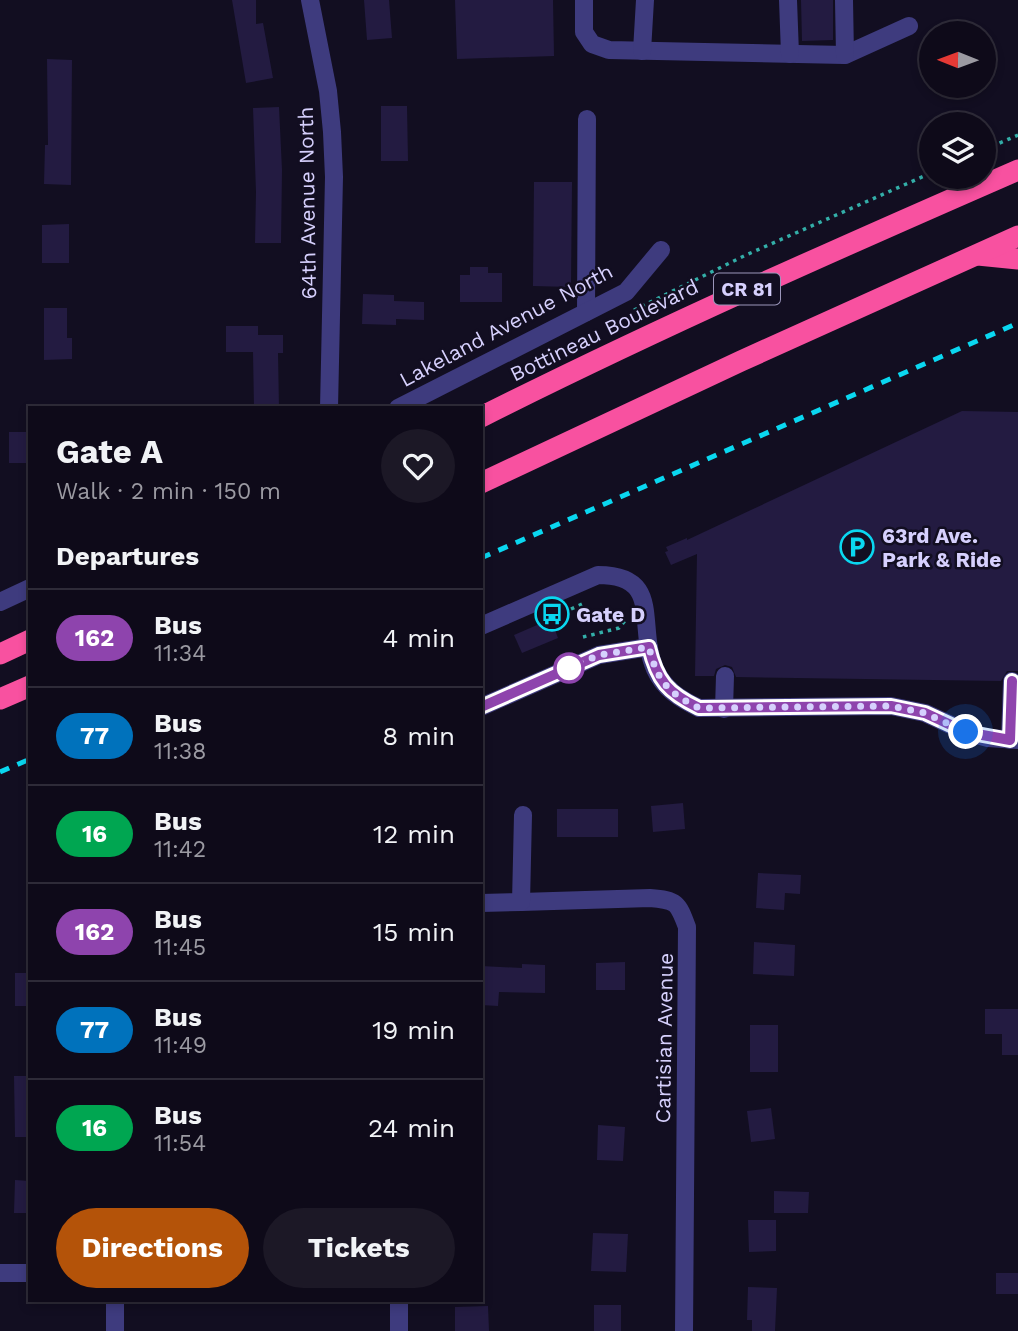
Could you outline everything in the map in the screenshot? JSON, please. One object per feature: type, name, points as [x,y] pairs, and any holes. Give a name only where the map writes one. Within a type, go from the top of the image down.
[{"type":"highway","name":"Bottineau Boulevard","points":[[483,416],[761,282],[1018,170]]},
{"type":"highway","points":[[483,482],[1018,236]]},
{"type":"highway","points":[[976,255],[1018,258]]},
{"type":"highway","points":[[0,654],[28,641]]},
{"type":"highway","points":[[0,699],[28,687]]},
{"type":"street","name":"64th Avenue North","points":[[310,0],[328,91],[332,132],[334,177],[329,406]]},
{"type":"street","points":[[584,0],[584,32],[592,44],[609,50],[845,55],[909,26]]},
{"type":"street","points":[[642,51],[645,0]]},
{"type":"street","points":[[788,0],[790,54]]},
{"type":"street","points":[[844,0],[845,55]]},
{"type":"street","points":[[586,119],[586,312]]},
{"type":"street","name":"Lakeland Avenue North","points":[[402,406],[626,292],[661,250]]},
{"type":"street","points":[[483,625],[598,575],[618,575],[634,583],[641,595],[654,668],[664,684],[677,697],[699,708],[891,706],[925,713],[966,732],[1014,740],[1012,681]]},
{"type":"street","points":[[0,602],[28,589]]},
{"type":"street","points":[[483,706],[599,655],[649,647]]},
{"type":"street","points":[[724,709],[725,676]]},
{"type":"street","points":[[483,903],[521,902],[523,815]]},
{"type":"street","name":"Cartisian Avenue","points":[[521,902],[668,899],[679,905],[687,927],[684,1331]]},
{"type":"street","points":[[0,1273],[28,1273]]},
{"type":"street","points":[[115,1331],[116,1302]]},
{"type":"street","points":[[399,1302],[399,1331]]},
{"type":"path","points":[[996,145],[1018,135]]},
{"type":"path","points":[[644,305],[746,255],[919,178]]},
{"type":"path","points":[[571,609],[585,601]]},
{"type":"path","points":[[583,637],[620,628],[630,610]]},
{"type":"building","points":[[232,0],[256,0],[256,24],[263,23],[273,78],[246,83]]},
{"type":"building","points":[[364,0],[389,0],[392,38],[367,40]]},
{"type":"building","points":[[455,0],[553,0],[554,56],[457,59]]},
{"type":"building","points":[[801,0],[833,0],[833,40],[802,41]]},
{"type":"building","points":[[47,59],[72,60],[71,185],[44,184],[45,145],[48,145]]},
{"type":"building","points":[[381,106],[407,106],[408,161],[381,161]]},
{"type":"building","points":[[279,107],[281,243],[255,243],[253,108]]},
{"type":"building","points":[[534,182],[572,182],[571,287],[533,286]]},
{"type":"building","points":[[69,224],[69,263],[42,263],[42,225]]},
{"type":"building","points":[[470,267],[488,267],[488,273],[502,273],[502,302],[460,302],[460,275],[470,275]]},
{"type":"building","points":[[363,294],[394,295],[394,301],[424,302],[424,320],[396,319],[396,325],[362,324]]},
{"type":"building","points":[[44,308],[67,308],[67,338],[72,338],[72,359],[44,360]]},
{"type":"building","points":[[226,326],[258,326],[258,335],[283,335],[283,353],[278,353],[279,406],[254,406],[253,352],[226,352]]},
{"type":"building","name":"63rd Ave. Park & Ride","points":[[962,411],[1018,412],[1018,671],[1007,671],[1001,681],[736,677],[732,667],[725,665],[716,669],[714,676],[695,676],[697,554],[671,565],[665,552],[668,551],[666,547],[687,540]]},
{"type":"building","points":[[9,432],[28,432],[28,463],[9,463]]},
{"type":"building","points":[[551,619],[558,638],[522,653],[514,635]]},
{"type":"building","points":[[683,803],[685,829],[653,832],[651,806]]},
{"type":"building","points":[[557,809],[618,809],[618,837],[557,837]]},
{"type":"building","points":[[758,873],[801,875],[800,894],[785,893],[784,910],[756,908]]},
{"type":"building","points":[[754,942],[795,945],[794,976],[753,974]]},
{"type":"building","points":[[625,962],[625,990],[596,990],[596,963]]},
{"type":"building","points":[[522,964],[545,965],[545,993],[499,992],[498,1006],[483,1005],[483,966],[522,968]]},
{"type":"building","points":[[15,973],[28,973],[28,1006],[15,1006]]},
{"type":"building","points":[[985,1009],[1018,1009],[1018,1055],[1002,1055],[1002,1034],[985,1034]]},
{"type":"building","points":[[750,1025],[778,1025],[778,1072],[750,1072]]},
{"type":"building","points":[[14,1076],[28,1076],[28,1137],[15,1137]]},
{"type":"building","points":[[771,1108],[775,1139],[751,1142],[747,1111]]},
{"type":"building","points":[[598,1125],[625,1127],[623,1161],[597,1160]]},
{"type":"building","points":[[15,1180],[28,1181],[28,1213],[14,1213]]},
{"type":"building","points":[[774,1191],[809,1192],[808,1213],[774,1213]]},
{"type":"building","points":[[748,1220],[776,1220],[776,1251],[749,1252]]},
{"type":"building","points":[[593,1233],[628,1234],[626,1272],[591,1271]]},
{"type":"building","points":[[996,1273],[1018,1273],[1018,1294],[996,1294]]},
{"type":"building","points":[[748,1287],[777,1288],[775,1331],[752,1331],[752,1320],[747,1320]]},
{"type":"building","points":[[594,1305],[621,1305],[621,1331],[594,1331]]},
{"type":"building","points":[[488,1306],[489,1331],[455,1331],[455,1307]]},
{"type":"railway","points":[[483,557],[1018,323]]},
{"type":"railway","points":[[0,772],[28,760]]},
{"type":"bus line","name":"162","points":[[483,706],[599,655],[649,647],[654,668],[664,684],[677,697],[699,708],[891,706],[925,713],[966,732],[1010,740],[1012,681]]},
{"type":"place","name":"63rd Ave. Park & Ride","points":[[857,547]]},
{"type":"place","name":"Gate D","points":[[552,614]]},
{"type":"route","points":[[569,668],[599,655],[649,647],[654,668],[664,684],[677,697],[699,708],[891,706],[925,713],[966,732]]}]
